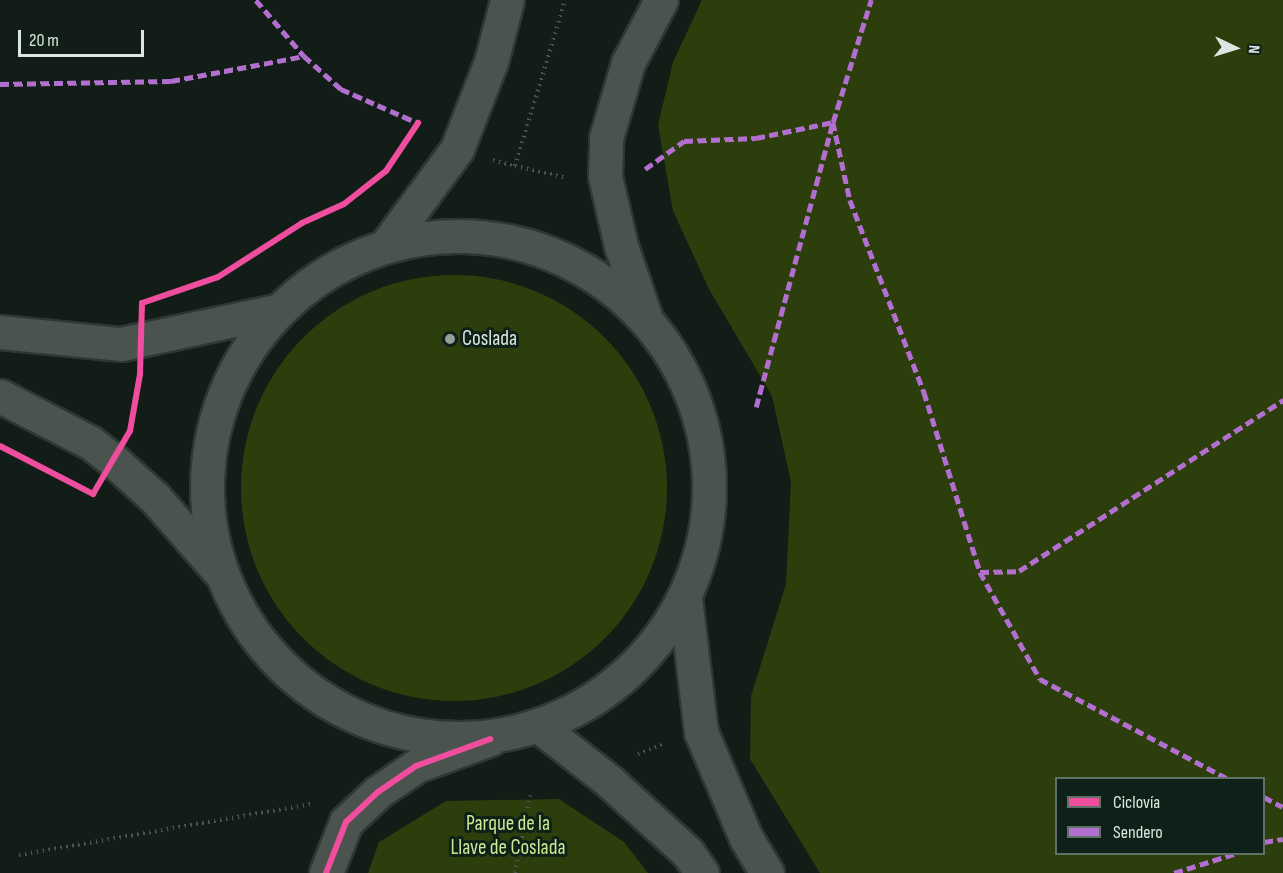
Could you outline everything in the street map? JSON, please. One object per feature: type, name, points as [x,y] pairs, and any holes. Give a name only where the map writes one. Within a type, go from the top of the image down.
[{"type":"main road","points":[[387,244],[458,149],[491,62],[507,0]]},
{"type":"main road","points":[[326,873],[346,822],[378,792],[416,766],[490,739],[540,727],[599,698],[649,654],[685,598],[707,527],[708,452],[687,380],[646,318],[621,246],[605,176],[606,138],[628,63],[661,0]]},
{"type":"main road","points":[[220,572],[206,503],[211,434],[235,368],[276,311],[327,270],[387,244],[457,234],[527,243],[591,272],[646,318]]},
{"type":"main road","points":[[0,332],[121,344],[276,311]]},
{"type":"main road","points":[[0,396],[92,443],[155,498],[220,572],[252,633],[298,684],[356,719],[422,738],[490,739]]},
{"type":"main road","points":[[685,598],[701,732],[746,838],[767,873]]},
{"type":"main road","points":[[540,727],[609,781],[688,853],[702,873]]},
{"type":"path","points":[[519,154],[565,0]]},
{"type":"path","points":[[609,781],[624,760],[701,732]]},
{"type":"path","points":[[515,873],[530,795]]},
{"type":"path","points":[[19,855],[315,803]]},
{"type":"green space","points":[[702,0],[1283,0],[1283,873],[820,873],[750,759],[751,696],[786,584],[791,482],[772,396],[709,289],[673,211],[658,125],[673,62]]},
{"type":"green space","points":[[454,275],[496,279],[535,291],[572,311],[604,338],[631,370],[651,407],[663,446],[667,488],[663,530],[651,569],[631,606],[604,638],[572,665],[535,685],[496,697],[454,701],[412,697],[373,685],[336,665],[304,638],[277,606],[257,569],[245,530],[241,488],[245,446],[257,407],[277,370],[304,338],[336,311],[373,291],[412,279]]},
{"type":"green space","name":"Parque de la Llave de Coslada","points":[[559,799],[624,842],[648,873],[368,873],[379,842],[446,801]]},
{"type":"marked path","points":[[256,0],[304,56],[341,89],[418,123]]},
{"type":"marked path","points":[[645,169],[684,141],[756,138],[833,122],[871,0]]},
{"type":"marked path","points":[[0,84],[171,81],[304,56]]},
{"type":"marked path","points":[[833,122],[850,200],[924,392],[980,572],[1019,571],[1283,400]]},
{"type":"marked path","points":[[756,407],[832,125]]},
{"type":"marked path","points":[[980,572],[1040,679],[1224,777]]},
{"type":"marked path","points":[[1265,798],[1283,807]]},
{"type":"marked path","points":[[1265,842],[1283,839]]},
{"type":"marked path","points":[[1174,873],[1231,855]]},
{"type":"cycle path","points":[[0,446],[93,494],[130,431],[140,374],[142,303],[218,277],[302,223],[344,204],[386,171],[418,123]]},
{"type":"cycle path","points":[[326,873],[346,822],[378,792],[416,766],[490,739]]},
{"type":"place","name":"Coslada","points":[[450,339]]}]
